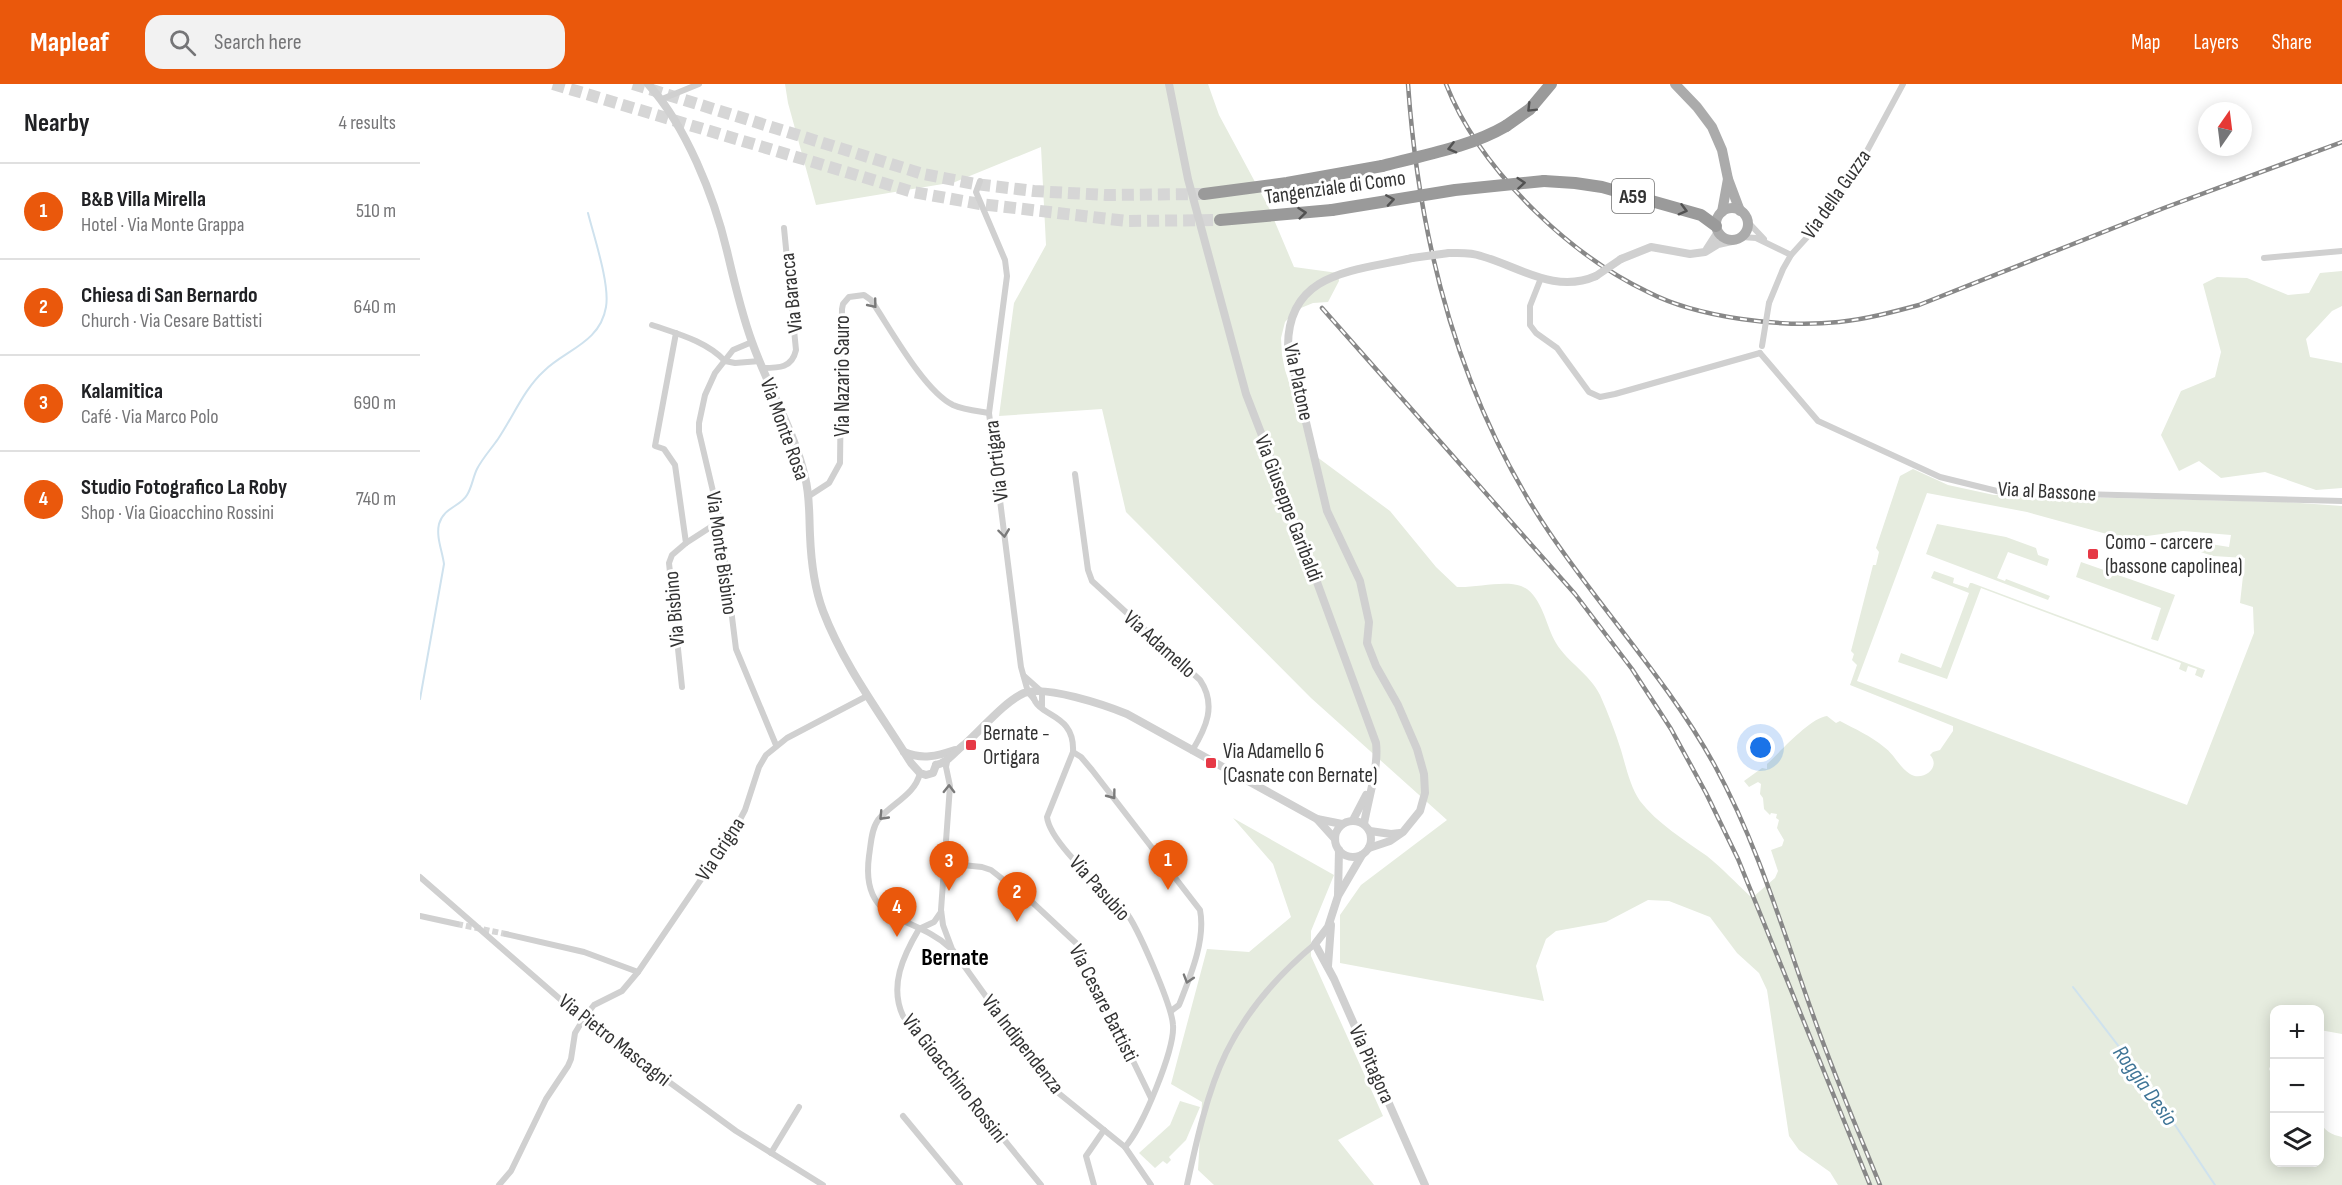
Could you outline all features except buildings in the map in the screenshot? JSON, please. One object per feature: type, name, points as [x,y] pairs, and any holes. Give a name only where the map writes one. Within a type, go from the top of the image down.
[{"type":"highway","name":"Tangenziale di Como","points":[[1204,194],[1242,190],[1382,166],[1470,143],[1489,136],[1530,109],[1551,84]]},
{"type":"highway","name":"Tangenziale di Como","points":[[1220,220],[1332,210],[1455,190],[1544,181],[1602,187],[1701,215],[1712,221],[1717,229]]},
{"type":"main road","points":[[1675,84],[1712,126],[1722,150],[1728,179],[1740,211],[1748,222],[1748,230],[1737,239],[1724,238],[1717,229],[1717,218],[1722,212],[1731,208],[1740,211]]},
{"type":"main road","points":[[1722,212],[1728,179]]},
{"type":"street","name":"Via Monte Rosa","points":[[648,84],[662,99],[684,138],[708,191],[752,342],[798,453],[809,496],[810,537],[818,593],[835,640],[867,696],[919,771]]},
{"type":"street","points":[[662,99],[699,84]]},
{"type":"street","name":"Via Giuseppe Garibaldi","points":[[1169,84],[1188,179],[1246,394],[1376,743],[1376,765],[1364,824]]},
{"type":"street","name":"Via della Guzza","points":[[1761,350],[1769,303],[1791,255],[1810,234],[1854,175],[1903,84]]},
{"type":"street","name":"Via Ortigara","points":[[980,181],[976,192],[1005,260],[1007,276],[989,413],[1023,676],[1034,694]]},
{"type":"street","points":[[1748,222],[1769,243]]},
{"type":"street","name":"Via Baracca","points":[[761,364],[778,368],[788,365],[795,357],[784,228]]},
{"type":"street","points":[[1705,252],[1717,229]]},
{"type":"street","points":[[1737,239],[1756,238],[1791,255]]},
{"type":"street","name":"Via Platone","points":[[1403,832],[1420,812],[1425,793],[1424,774],[1408,727],[1376,666],[1367,643],[1369,622],[1360,581],[1327,512],[1288,346],[1288,327],[1298,302],[1310,288],[1347,273],[1412,258],[1449,253],[1480,255],[1541,278],[1557,282],[1579,283],[1596,276],[1621,259],[1651,247],[1690,254],[1705,252],[1718,244],[1737,239]]},
{"type":"street","points":[[2264,258],[2342,250]]},
{"type":"street","points":[[1541,278],[1530,306],[1530,325],[1536,333],[1557,348],[1588,392],[1597,396],[1616,393],[1761,350]]},
{"type":"street","name":"Via Nazario Sauro","points":[[809,496],[829,483],[837,471],[842,454],[842,309],[846,299],[854,295],[864,295],[871,300],[938,395],[954,406],[989,413]]},
{"type":"street","points":[[652,325],[716,351],[726,361],[761,364]]},
{"type":"street","name":"Via Bisbino","points":[[676,333],[656,446],[664,449],[675,465],[686,543],[672,555],[669,562],[682,687]]},
{"type":"street","name":"Via Monte Bisbino","points":[[752,342],[733,350],[715,373],[709,384],[699,423],[703,453],[712,481],[720,521],[736,649],[776,745]]},
{"type":"street","name":"Via al Bassone","points":[[1761,350],[1818,421],[1940,477],[2001,492],[2342,501]]},
{"type":"street","name":"Via Adamello","points":[[1075,474],[1088,570],[1092,580],[1200,680],[1207,692],[1209,714],[1203,734],[1192,751]]},
{"type":"street","points":[[686,543],[720,521]]},
{"type":"street","points":[[1023,676],[1042,706],[1068,727],[1072,735],[1074,752],[1092,770],[1200,910],[1202,929],[1199,942],[1179,1005],[1171,1011]]},
{"type":"street","points":[[1034,694],[1042,706]]},
{"type":"street","points":[[919,771],[930,775],[935,763],[957,750],[1015,699],[1034,694],[1074,697],[1111,707],[1317,819],[1342,824]]},
{"type":"street","name":"Via Grigna","points":[[583,1019],[594,1005],[622,991],[638,972],[734,831],[745,810],[759,767],[766,756],[776,745],[867,696]]},
{"type":"street","points":[[952,949],[943,925],[941,910],[950,786],[946,766],[957,750]]},
{"type":"street","points":[[904,752],[921,758]]},
{"type":"street","name":"Via Pasubio","points":[[1074,752],[1047,817],[1049,826],[1067,851],[1129,917],[1144,946],[1171,1011],[1173,1032],[1159,1081],[1138,1128],[1125,1147]]},
{"type":"street","points":[[946,766],[935,763],[926,756],[917,762],[919,771],[916,786],[876,823],[868,863],[871,888],[879,905],[887,913],[932,933],[952,949]]},
{"type":"street","name":"Via Giuseppe Garibaldi","points":[[1353,820],[1370,786]]},
{"type":"street","points":[[1317,819],[1335,839],[1339,850],[1338,896]]},
{"type":"street","points":[[1335,839],[1337,830],[1342,824],[1353,820],[1364,824],[1370,831],[1372,837],[1369,848]]},
{"type":"street","points":[[1370,831],[1391,834],[1403,832]]},
{"type":"street","points":[[1187,1185],[1201,1122],[1226,1054],[1271,986],[1323,936],[1338,896],[1362,855],[1369,848],[1390,841],[1403,832]]},
{"type":"street","points":[[1339,850],[1350,857],[1362,855]]},
{"type":"street","name":"Via Cesare Battisti","points":[[943,863],[991,870],[1032,902],[1076,943],[1151,1098]]},
{"type":"street","name":"Via Pietro Mascagni","points":[[420,877],[583,1019],[736,1131],[823,1185]]},
{"type":"street","points":[[919,929],[934,922],[941,910]]},
{"type":"street","points":[[420,916],[457,924]]},
{"type":"street","points":[[1328,970],[1332,916]]},
{"type":"street","name":"Via Gioacchino Rossini","points":[[919,929],[901,963],[898,979],[900,1011],[1041,1185]]},
{"type":"street","points":[[506,934],[584,952],[638,972]]},
{"type":"street","name":"Via Pitagora","points":[[1315,945],[1334,979],[1425,1185]]},
{"type":"street","name":"Via Indipendenza","points":[[952,949],[1051,1087],[1125,1147],[1151,1185]]},
{"type":"street","points":[[499,1185],[511,1171],[546,1099],[568,1066],[575,1033],[583,1019]]},
{"type":"street","name":"Via Cesare Battisti","points":[[1141,1077],[1150,1081],[1159,1081]]},
{"type":"street","points":[[771,1154],[799,1107]]},
{"type":"street","points":[[903,1116],[960,1185]]},
{"type":"street","points":[[1094,1185],[1086,1156],[1104,1130]]},
{"type":"shaded area","points":[[785,84],[1208,84],[1219,115],[1269,208],[1294,267],[1338,273],[1339,281],[1328,302],[1313,303],[1296,310],[1285,322],[1281,338],[1285,370],[1313,454],[1390,511],[1436,567],[1457,587],[1514,584],[1528,590],[1534,596],[1556,643],[1590,680],[1600,695],[1609,715],[1631,783],[1640,801],[1663,824],[1707,856],[1753,897],[1775,878],[1778,871],[1771,850],[1782,846],[1784,840],[1777,828],[1779,820],[1776,818],[1777,814],[1771,813],[1770,815],[1764,809],[1763,798],[1760,794],[1761,784],[1758,782],[1749,787],[1744,781],[1762,768],[1767,769],[1767,764],[1804,729],[1827,716],[1836,723],[1840,721],[1874,739],[1888,750],[1906,771],[1915,776],[1925,775],[1932,769],[1934,765],[1930,755],[1940,750],[1953,731],[1953,726],[1850,685],[1857,665],[1852,660],[1854,654],[1851,651],[1873,565],[1876,565],[1879,552],[1876,548],[1900,476],[1913,469],[1948,485],[1994,495],[2285,502],[2342,506],[2342,1034],[2324,1031],[2324,1005],[2270,1005],[2269,1069],[2270,1167],[2324,1167],[2324,1128],[2342,1137],[2342,1185],[1838,1185],[1830,1172],[1799,1150],[1789,1136],[1767,990],[1759,973],[1737,953],[1710,917],[1669,901],[1648,900],[1606,922],[1556,931],[1546,939],[1536,966],[1544,1001],[1340,963],[1340,915],[1361,885],[1447,820],[1311,698],[1126,512],[1102,409],[999,416],[1014,303],[1046,245],[1041,147],[955,182],[816,205],[788,103]],"holes":[[[1927,493],[2027,512],[2114,536],[2140,537],[2183,531],[2231,535],[2229,547],[2186,540],[2179,545],[2213,556],[2245,558],[2240,603],[2253,607],[2254,633],[2187,805],[1857,681]]]},
{"type":"shaded area","points":[[2342,271],[2342,306],[2332,311],[2306,339],[2310,357],[2342,363],[2342,488],[2316,490],[2265,472],[2221,478],[2199,461],[2179,471],[2161,435],[2181,391],[2215,377],[2221,352],[2203,284],[2217,277],[2247,278],[2288,295],[2309,293],[2320,273]]},
{"type":"shaded area","points":[[1937,524],[2006,537],[2036,548],[2038,555],[2049,559],[2047,566],[2008,552],[1997,578],[2005,581],[2006,579],[2050,596],[2048,600],[1926,554]]},
{"type":"shaded area","points":[[2081,562],[2175,595],[2158,641],[2151,639],[2161,608],[2076,577]]},
{"type":"shaded area","points":[[1934,571],[1954,578],[1953,583],[1968,588],[1972,583],[2205,670],[2202,678],[2195,675],[2197,669],[2188,666],[2186,672],[2179,669],[2181,663],[1981,588],[1947,679],[1898,662],[1901,653],[1941,668],[1969,593],[1931,578]]},
{"type":"shaded area","points":[[1233,818],[1334,875],[1311,931],[1311,956],[1383,1116],[1338,1140],[1374,1185],[1214,1185],[1198,1170],[1202,1102],[1171,1084],[1207,949],[1249,952],[1291,917],[1273,864]]},
{"type":"shaded area","points":[[1180,1101],[1200,1107],[1186,1140],[1169,1157],[1171,1160],[1167,1164],[1163,1161],[1155,1168],[1139,1153],[1170,1125]]},
{"type":"waterway","points":[[420,699],[444,564],[438,534],[441,518],[467,495],[479,465],[537,378],[552,364],[589,338],[602,319],[606,307],[606,286],[588,213]]},
{"type":"waterway","name":"Roggia Desio","points":[[2073,987],[2147,1083],[2215,1185]]},
{"type":"tunnel","points":[[553,84],[913,192],[980,204],[1127,221],[1220,220]]},
{"type":"tunnel","points":[[633,84],[923,174],[975,184],[1034,191],[1106,195],[1204,194]]},
{"type":"tunnel","points":[[457,924],[506,934]]},
{"type":"railway","points":[[1408,84],[1422,202],[1434,260],[1449,318],[1468,374],[1491,429],[1518,481],[1549,532],[1677,705],[1715,766],[1757,857],[1829,1058],[1880,1185]]},
{"type":"railway","points":[[1446,84],[1473,137],[1510,185],[1562,236],[1589,257],[1618,276],[1668,301],[1741,319],[1793,324],[1839,322],[1919,305],[2164,208],[2342,142]]},
{"type":"railway","points":[[1322,308],[1575,594],[1632,669],[1671,729],[1738,859],[1870,1185]]},
{"type":"place","name":"Como - carcere (bassone capolinea)","points":[[2093,554]]},
{"type":"place","name":"Bernate - Ortigara","points":[[971,745]]},
{"type":"place","name":"Via Adamello 6 (Casnate con Bernate)","points":[[1211,763]]},
{"type":"place","name":"B&B Villa Mirella","points":[[1168,890]]},
{"type":"place","name":"Kalamitica","points":[[949,891]]},
{"type":"place","name":"Chiesa di San Bernardo","points":[[1017,922]]},
{"type":"place","name":"Studio Fotografico La Roby","points":[[897,937]]},
{"type":"district","name":"Bernate","points":[[955,957]]}]
